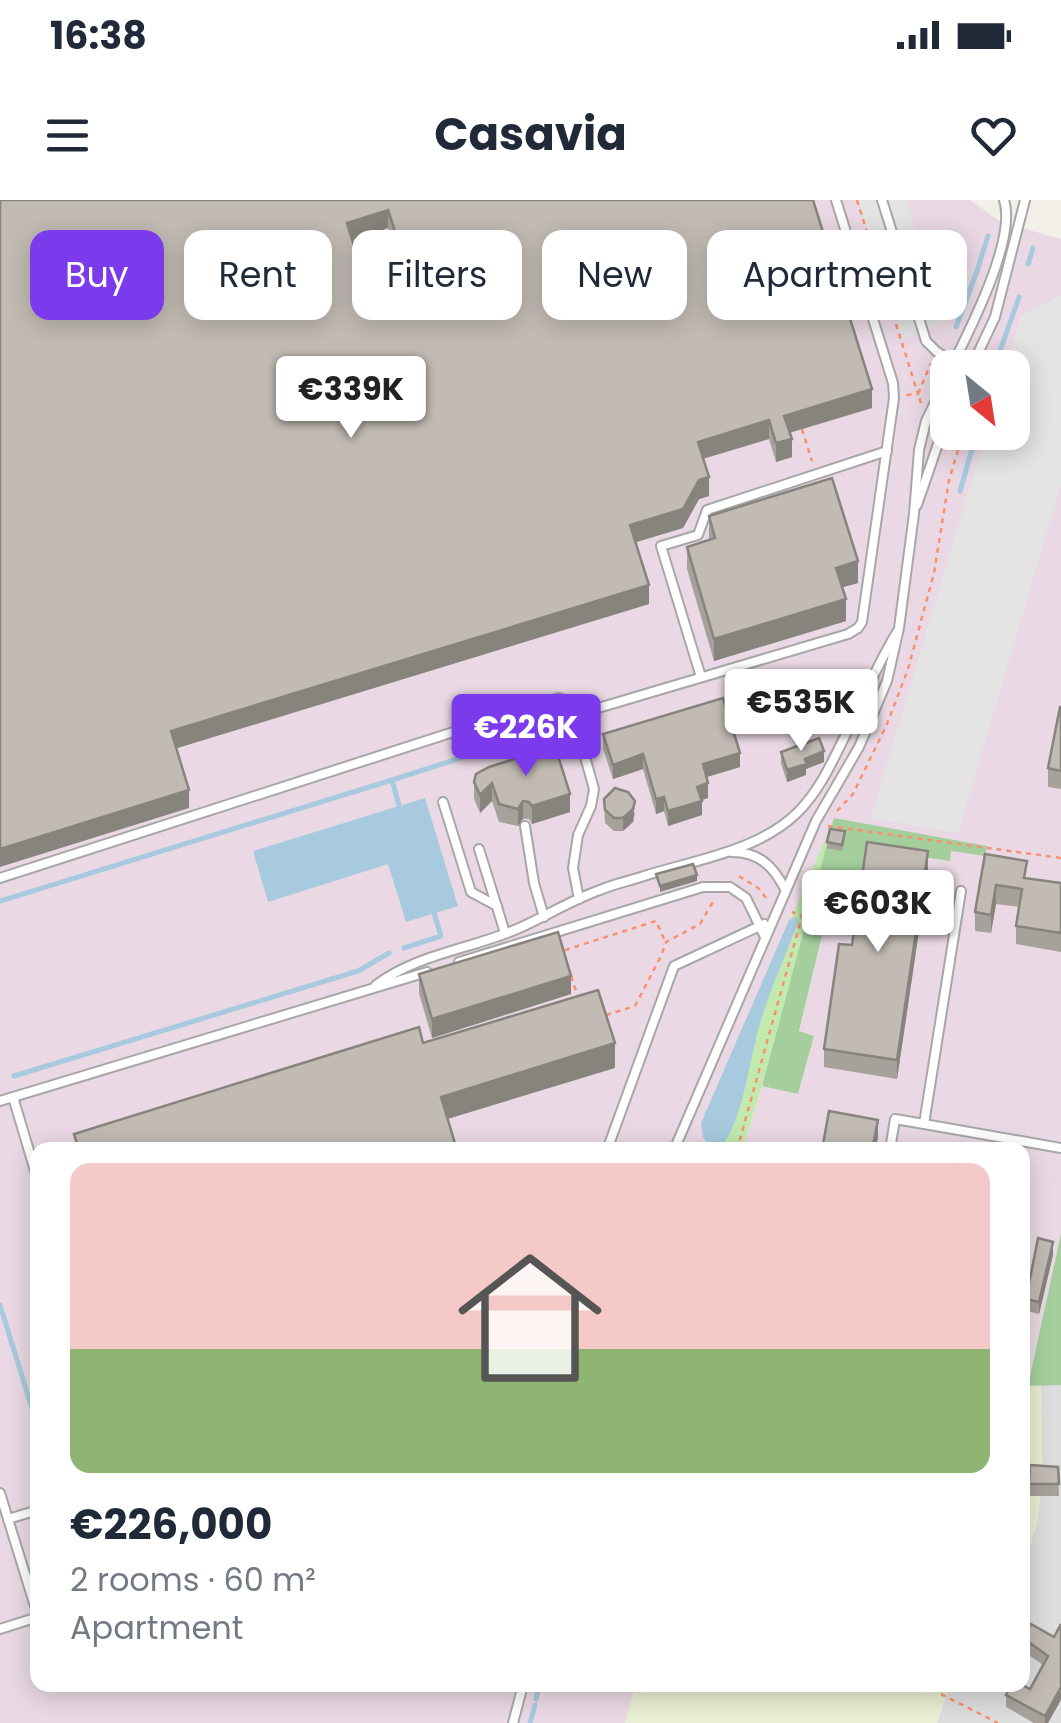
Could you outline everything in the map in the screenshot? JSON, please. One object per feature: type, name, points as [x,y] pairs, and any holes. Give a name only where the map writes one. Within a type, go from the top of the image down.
[{"type":"lane","points":[[0,878],[559,698],[588,711],[858,628],[862,622],[894,398],[893,382],[836,200]]},
{"type":"lane","points":[[882,200],[926,341],[935,350]]},
{"type":"lane","points":[[959,350],[982,300],[1004,235],[1004,200]]},
{"type":"lane","points":[[979,350],[995,316],[1026,200]]},
{"type":"lane","points":[[677,1142],[816,821],[859,747],[887,681],[899,628],[919,450],[930,414]]},
{"type":"lane","points":[[914,514],[936,450]]},
{"type":"lane","points":[[701,677],[660,546],[698,535],[707,510],[887,451]]},
{"type":"lane","points":[[370,990],[390,974],[506,934],[598,890],[721,853],[776,829],[796,815],[826,775],[879,661],[899,628]]},
{"type":"lane","points":[[570,703],[594,789],[578,836],[573,868],[579,900]]},
{"type":"lane","points":[[444,802],[471,892],[497,906]]},
{"type":"lane","points":[[525,826],[544,916]]},
{"type":"lane","points":[[480,850],[506,934]]},
{"type":"lane","points":[[721,853],[753,854],[769,864],[786,889]]},
{"type":"lane","points":[[0,1101],[704,887],[730,887],[746,898],[765,937]]},
{"type":"lane","points":[[924,1124],[962,891]]},
{"type":"lane","points":[[610,1142],[674,966],[772,920]]},
{"type":"lane","points":[[13,1097],[30,1153]]},
{"type":"lane","points":[[891,1142],[895,1119],[1027,1142]]},
{"type":"lane","points":[[1030,1143],[1061,1148]]},
{"type":"lane","points":[[0,1493],[30,1591]]},
{"type":"lane","points":[[8,1518],[30,1512]]},
{"type":"lane","points":[[0,1629],[30,1620]]},
{"type":"lane","points":[[513,1723],[521,1692]]},
{"type":"path","points":[[858,200],[923,411]]},
{"type":"path","points":[[918,394],[930,365]]},
{"type":"path","points":[[905,396],[918,394]]},
{"type":"path","points":[[802,429],[814,466]]},
{"type":"path","points":[[826,826],[1061,858]]},
{"type":"path","points":[[739,1142],[802,916],[778,906]]},
{"type":"path","points":[[558,952],[656,921],[666,942]]},
{"type":"path","points":[[569,968],[579,1002]]},
{"type":"path","points":[[941,1694],[998,1723]]},
{"type":"shaded area","points":[[0,200],[970,200],[1001,222],[1061,239],[1061,1233],[1030,1377],[1030,1142],[744,1142],[762,1086],[798,1094],[814,1036],[799,1032],[824,926],[854,929],[865,849],[949,861],[951,851],[985,855],[835,819],[702,1129],[705,1142],[30,1142],[30,1692],[634,1692],[625,1723],[0,1723]]},
{"type":"shaded area","points":[[858,200],[906,200],[916,230],[867,230]]},
{"type":"shaded area","points":[[1061,295],[1061,484],[958,833],[871,818],[981,450],[1030,450],[1030,350],[1011,350],[1021,316]]},
{"type":"shaded area","points":[[896,320],[944,320],[945,323],[902,339]]},
{"type":"shaded area","points":[[1041,1385],[1061,1385],[1061,1723],[937,1723],[948,1692],[1030,1692],[1030,1544],[1037,1524],[1042,1478]]},
{"type":"green space","points":[[834,818],[744,1142],[705,1142],[702,1129]]},
{"type":"green space","points":[[834,818],[987,846],[985,856],[951,851],[950,861],[865,849],[854,929],[824,927],[799,1031],[814,1036],[798,1094],[762,1086]]},
{"type":"green space","points":[[1061,1233],[1061,1385],[1030,1386]]},
{"type":"green space","points":[[1041,1385],[1042,1478],[1037,1524],[1030,1544],[1030,1386]]},
{"type":"green space","points":[[634,1692],[948,1692],[937,1723],[625,1723]]},
{"type":"water","points":[[425,798],[458,906],[406,922],[388,864],[268,902],[253,851]]},
{"type":"water","points":[[797,917],[798,923],[759,1027],[734,1125],[724,1142],[707,1142],[701,1123],[789,920]]},
{"type":"building","points":[[0,200],[813,200],[822,230],[707,230],[707,320],[850,320],[872,389],[784,416],[792,439],[776,443],[769,420],[698,442],[709,477],[699,480],[683,509],[630,525],[649,585],[171,731],[189,790],[0,849]]},
{"type":"building","points":[[832,478],[858,561],[836,568],[846,599],[714,639],[687,547],[715,538],[709,516]]},
{"type":"building","points":[[723,698],[740,753],[703,764],[708,783],[697,787],[702,801],[668,811],[664,797],[656,799],[643,754],[613,765],[603,734]]},
{"type":"building","points":[[1061,707],[1061,771],[1048,768]]},
{"type":"building","points":[[819,738],[824,751],[805,759],[806,764],[787,770],[781,752]]},
{"type":"building","points":[[555,746],[570,794],[532,806],[523,801],[518,809],[499,804],[492,783],[480,795],[474,782],[476,774]]},
{"type":"building","points":[[615,788],[628,792],[635,801],[623,818],[614,818],[605,810],[604,799]]},
{"type":"building","points":[[830,829],[845,831],[842,845],[827,842]]},
{"type":"building","points":[[867,842],[928,851],[897,1060],[824,1049],[839,944],[852,945]]},
{"type":"building","points":[[985,854],[1027,861],[1024,878],[1061,883],[1061,933],[1016,926],[1022,889],[996,885],[991,915],[975,912]]},
{"type":"building","points":[[693,864],[697,875],[660,886],[656,874]]},
{"type":"building","points":[[558,932],[571,976],[432,1019],[419,974]]},
{"type":"building","points":[[598,990],[615,1043],[441,1097],[455,1142],[76,1142],[74,1134],[419,1027],[423,1043]]},
{"type":"building","points":[[829,1111],[878,1120],[874,1142],[823,1142]]},
{"type":"building","points":[[1038,1238],[1053,1242],[1039,1302],[1030,1300]]},
{"type":"building","points":[[1030,1465],[1058,1467],[1059,1484],[1030,1484]]},
{"type":"building","points":[[1061,1624],[1061,1687],[1045,1716],[1006,1695],[1030,1692],[1048,1656],[1030,1643],[1030,1626],[1054,1637]]},
{"type":"waterway","points":[[956,327],[988,236]]},
{"type":"waterway","points":[[1028,264],[1033,248]]},
{"type":"waterway","points":[[1000,350],[1019,297]]},
{"type":"waterway","points":[[960,491],[972,450]]},
{"type":"waterway","points":[[392,780],[498,746]]},
{"type":"waterway","points":[[0,901],[392,780],[399,805]]},
{"type":"waterway","points":[[404,948],[441,936],[434,913]]},
{"type":"waterway","points":[[14,1076],[358,971],[389,953]]},
{"type":"waterway","points":[[0,1305],[30,1402]]},
{"type":"waterway","points":[[536,1699],[538,1692]]},
{"type":"waterway","points":[[530,1723],[535,1705]]}]
